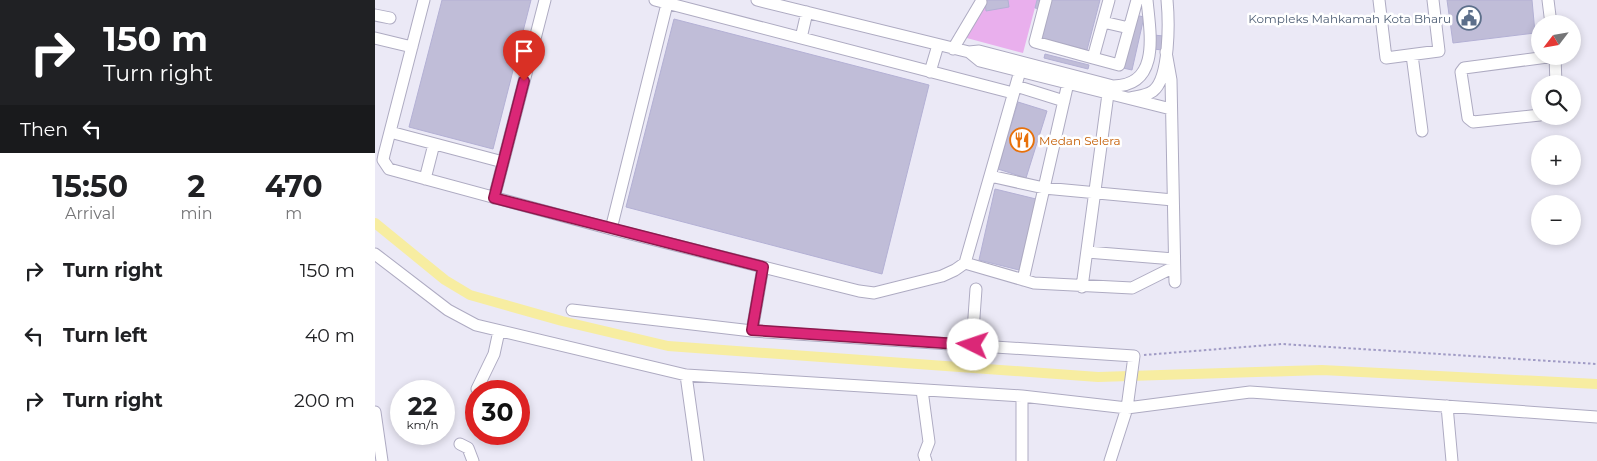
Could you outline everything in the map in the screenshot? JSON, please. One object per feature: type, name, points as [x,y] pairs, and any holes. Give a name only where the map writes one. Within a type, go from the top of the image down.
[{"type":"street","points":[[425,0],[389,132],[384,155],[385,165],[396,172],[859,292],[874,293],[942,276],[965,263],[1020,71]]},
{"type":"street","points":[[494,198],[545,0]]},
{"type":"street","points":[[655,0],[931,72],[1064,101]]},
{"type":"street","points":[[757,0],[938,45],[969,52],[979,51],[1113,86],[1123,86],[1140,78],[1148,62],[1150,29],[1147,0]]},
{"type":"street","points":[[1046,0],[1035,42],[1119,65],[1137,0]]},
{"type":"street","points":[[1093,58],[1109,0]]},
{"type":"street","points":[[1127,98],[1146,95],[1159,84],[1166,52],[1167,0]]},
{"type":"street","points":[[1379,0],[1386,58],[1439,51],[1433,0]]},
{"type":"street","points":[[1549,0],[1550,15]]},
{"type":"street","points":[[611,229],[668,2]]},
{"type":"street","points":[[953,48],[981,2]]},
{"type":"street","points":[[801,38],[807,12]]},
{"type":"street","points":[[375,15],[390,18]]},
{"type":"street","points":[[1103,22],[1129,28]]},
{"type":"street","points":[[375,38],[412,46]]},
{"type":"street","points":[[931,72],[938,45]]},
{"type":"street","points":[[969,52],[980,61],[1171,109]]},
{"type":"street","points":[[1166,52],[1170,68],[1175,282]]},
{"type":"street","points":[[1412,55],[1422,132]]},
{"type":"street","points":[[1531,59],[1464,68],[1461,72],[1468,118],[1473,122],[1531,116]]},
{"type":"street","points":[[1023,280],[1068,83]]},
{"type":"street","points":[[1082,287],[1108,94]]},
{"type":"street","points":[[389,132],[503,162]]},
{"type":"street","points":[[425,179],[434,144]]},
{"type":"street","points":[[990,176],[1044,188],[1173,200]]},
{"type":"street","points":[[1087,252],[1174,264]]},
{"type":"street","points":[[375,254],[448,310],[476,325],[686,375],[1022,396],[1127,408],[1250,392],[1597,417]]},
{"type":"street","points":[[965,263],[1034,283],[1082,287],[1132,288],[1174,264]]},
{"type":"street","points":[[752,330],[763,267]]},
{"type":"street","points":[[973,345],[976,289]]},
{"type":"street","points":[[572,310],[752,330],[1134,358],[1127,408],[1110,461]]},
{"type":"street","points":[[481,380],[494,354],[499,331]]},
{"type":"street","points":[[686,375],[697,461]]},
{"type":"street","points":[[922,390],[929,442],[924,455],[926,461]]},
{"type":"street","points":[[1022,396],[1022,461]]},
{"type":"street","points":[[1447,406],[1452,461]]},
{"type":"street","points":[[375,412],[382,461]]},
{"type":"street","points":[[459,444],[469,448],[473,461]]},
{"type":"path","points":[[1134,358],[1282,344],[1597,364]]},
{"type":"shaded area","points":[[982,0],[1037,0],[1023,53],[963,37]]},
{"type":"building","points":[[442,0],[531,0],[493,149],[409,127]]},
{"type":"building","points":[[985,0],[1008,0],[1009,7],[986,11]]},
{"type":"building","points":[[1037,0],[1042,0],[1040,9],[1035,8]]},
{"type":"building","points":[[1051,0],[1100,0],[1087,50],[1042,38]]},
{"type":"building","points":[[1447,0],[1532,0],[1533,15],[1531,15],[1531,33],[1453,43]]},
{"type":"building","points":[[1135,15],[1144,17],[1132,70],[1123,68]]},
{"type":"building","points":[[674,19],[929,85],[882,274],[626,207]]},
{"type":"building","points":[[1153,35],[1164,36],[1163,50],[1152,49]]},
{"type":"building","points":[[1045,54],[1089,65],[1088,69],[1044,58]]},
{"type":"building","name":"Medan Selera","points":[[1018,102],[1047,111],[1026,178],[998,169]]},
{"type":"building","points":[[995,189],[1036,199],[1019,270],[979,260]]},
{"type":"waterway","points":[[375,223],[445,280],[470,295],[562,321],[668,346],[1098,377],[1322,370],[1597,384]]},
{"type":"place","name":"Kompleks Mahkamah Kota Bharu","points":[[1469,18]]},
{"type":"place","name":"Medan Selera","points":[[1022,140]]},
{"type":"route","points":[[524,81],[494,198],[763,267],[752,330],[973,345]]}]
